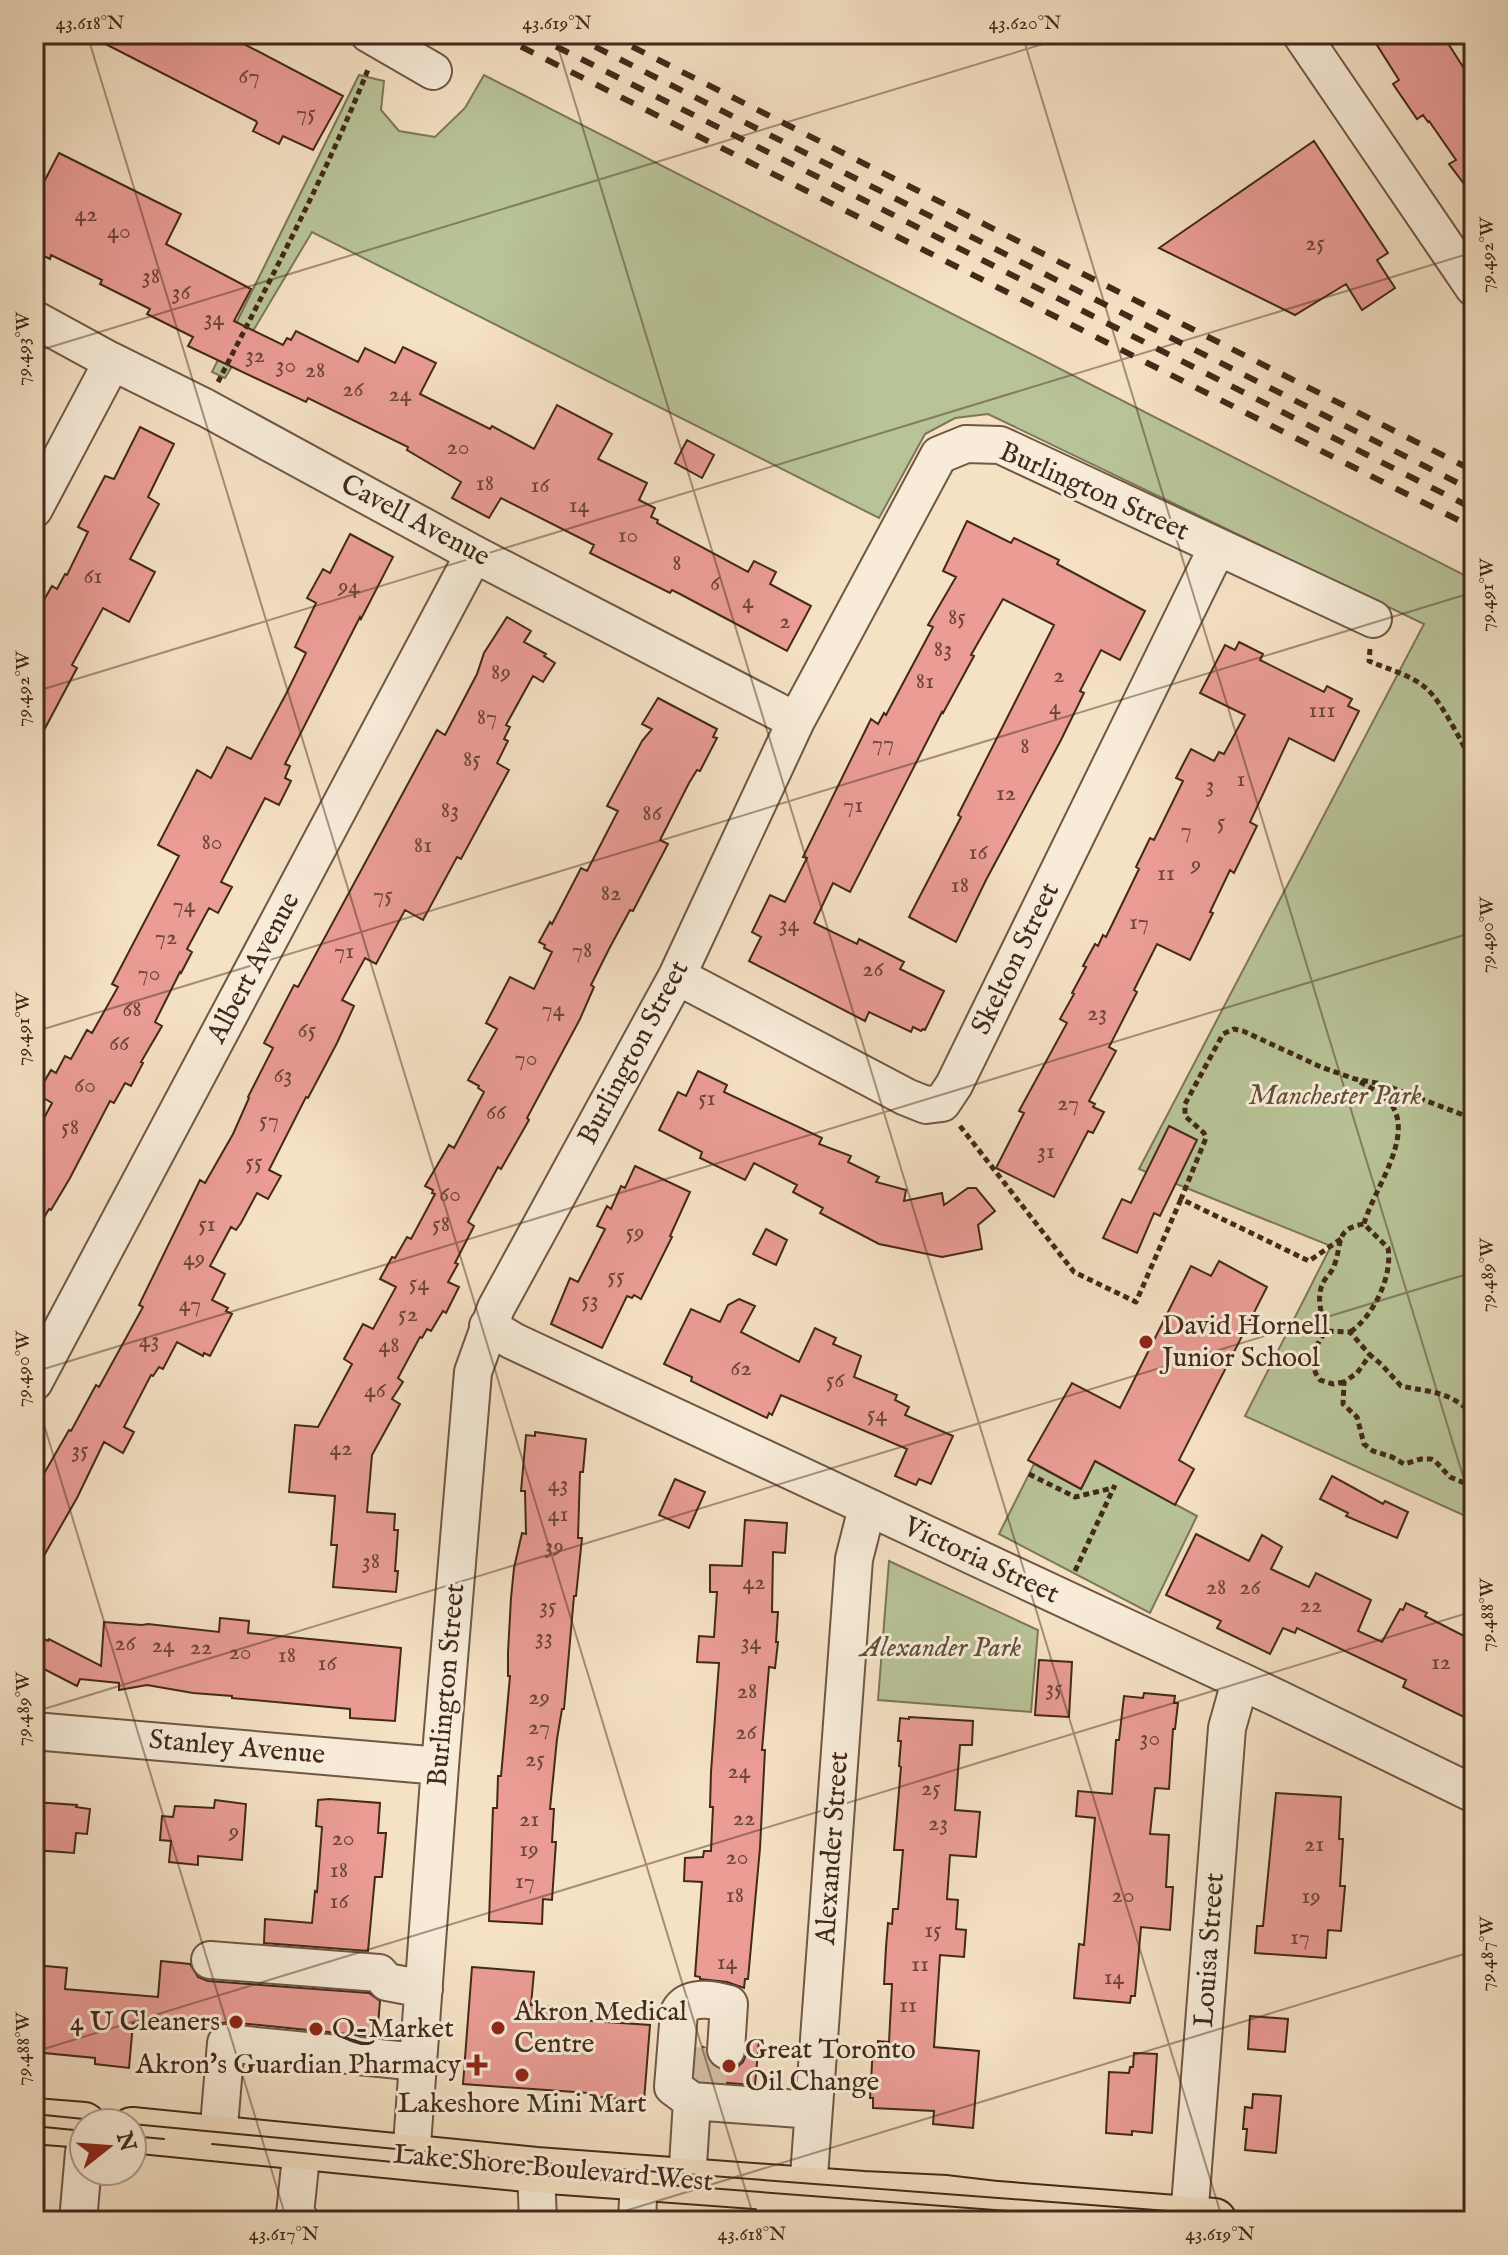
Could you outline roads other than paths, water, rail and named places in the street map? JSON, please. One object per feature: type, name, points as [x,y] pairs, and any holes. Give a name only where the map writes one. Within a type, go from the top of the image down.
[{"type":"main road","points":[[34,2121],[68,2124]]},
{"type":"main road","name":"Lake Shore Boulevard West","points":[[148,2131],[536,2170],[687,2181],[786,2200],[862,2208],[946,2198],[1201,2220]]},
{"type":"street","points":[[1301,34],[1474,288]]},
{"type":"street","points":[[374,37],[433,71]]},
{"type":"street","name":"Cavell Avenue","points":[[34,319],[206,408],[474,554],[796,721]]},
{"type":"street","points":[[34,509],[112,362]]},
{"type":"street","name":"Burlington Street","points":[[411,2158],[473,1372],[488,1326],[677,976],[796,721],[939,455],[966,444],[1000,445],[1373,619]]},
{"type":"street","name":"Skelton Street","points":[[677,976],[906,1097],[926,1105],[942,1103],[954,1085],[1217,548]]},
{"type":"street","name":"Albert Avenue","points":[[34,1382],[474,554]]},
{"type":"street","name":"Victoria Street","points":[[488,1326],[513,1341],[1474,1794]]},
{"type":"street","name":"Alexander Street","points":[[786,2200],[813,2110],[854,1559],[867,1508]]},
{"type":"street","name":"Louisa Street","points":[[1201,2220],[1227,1728],[1240,1682]]},
{"type":"street","name":"Stanley Avenue","points":[[34,1731],[440,1766]]},
{"type":"street","points":[[210,1960],[379,1973],[387,1982],[424,1989]]},
{"type":"street","points":[[687,2181],[713,2082],[729,2004],[688,2002],[679,2012],[673,2087],[713,2082],[813,2110]]},
{"type":"street","points":[[218,2138],[226,2043],[419,2062]]},
{"type":"street","points":[[297,2219],[302,2147]]},
{"type":"street","points":[[536,2170],[538,2221]]},
{"type":"street","points":[[637,2221],[639,2177]]},
{"type":"street","points":[[78,2221],[81,2187]]},
{"type":"street","points":[[94,2221],[97,2187]]},
{"type":"tunnel","points":[[708,2083],[710,2048]]},
{"type":"tram line","points":[[34,2114],[68,2117]]},
{"type":"tram line","points":[[34,2126],[68,2129]]},
{"type":"tram line","points":[[148,2126],[555,2164],[1298,2221]]},
{"type":"tram line","points":[[148,2138],[164,2139]]},
{"type":"tram line","points":[[212,2144],[484,2171],[1141,2221]]},
{"type":"railway","points":[[496,34],[1474,528]]},
{"type":"railway","points":[[531,34],[1474,509]]},
{"type":"railway","points":[[570,34],[1474,491]]},
{"type":"railway","points":[[607,34],[1474,471]]},
{"type":"place","name":"David Hornell Junior School","points":[[1146,1342]]},
{"type":"place","name":"4 U Cleaners","points":[[236,2022]]},
{"type":"place","name":"Akron Medical Centre","points":[[498,2028]]},
{"type":"place","name":"Q-Market","points":[[316,2029]]},
{"type":"place","name":"Akron's Guardian Pharmacy","points":[[477,2065]]},
{"type":"place","name":"Great Toronto Oil Change","points":[[729,2066]]},
{"type":"place","name":"Lakeshore Mini Mart","points":[[522,2075]]},
{"type":"park label","name":"Manchester Park","points":[[1335,1096]]},
{"type":"park label","name":"Alexander Park","points":[[941,1648]]}]
